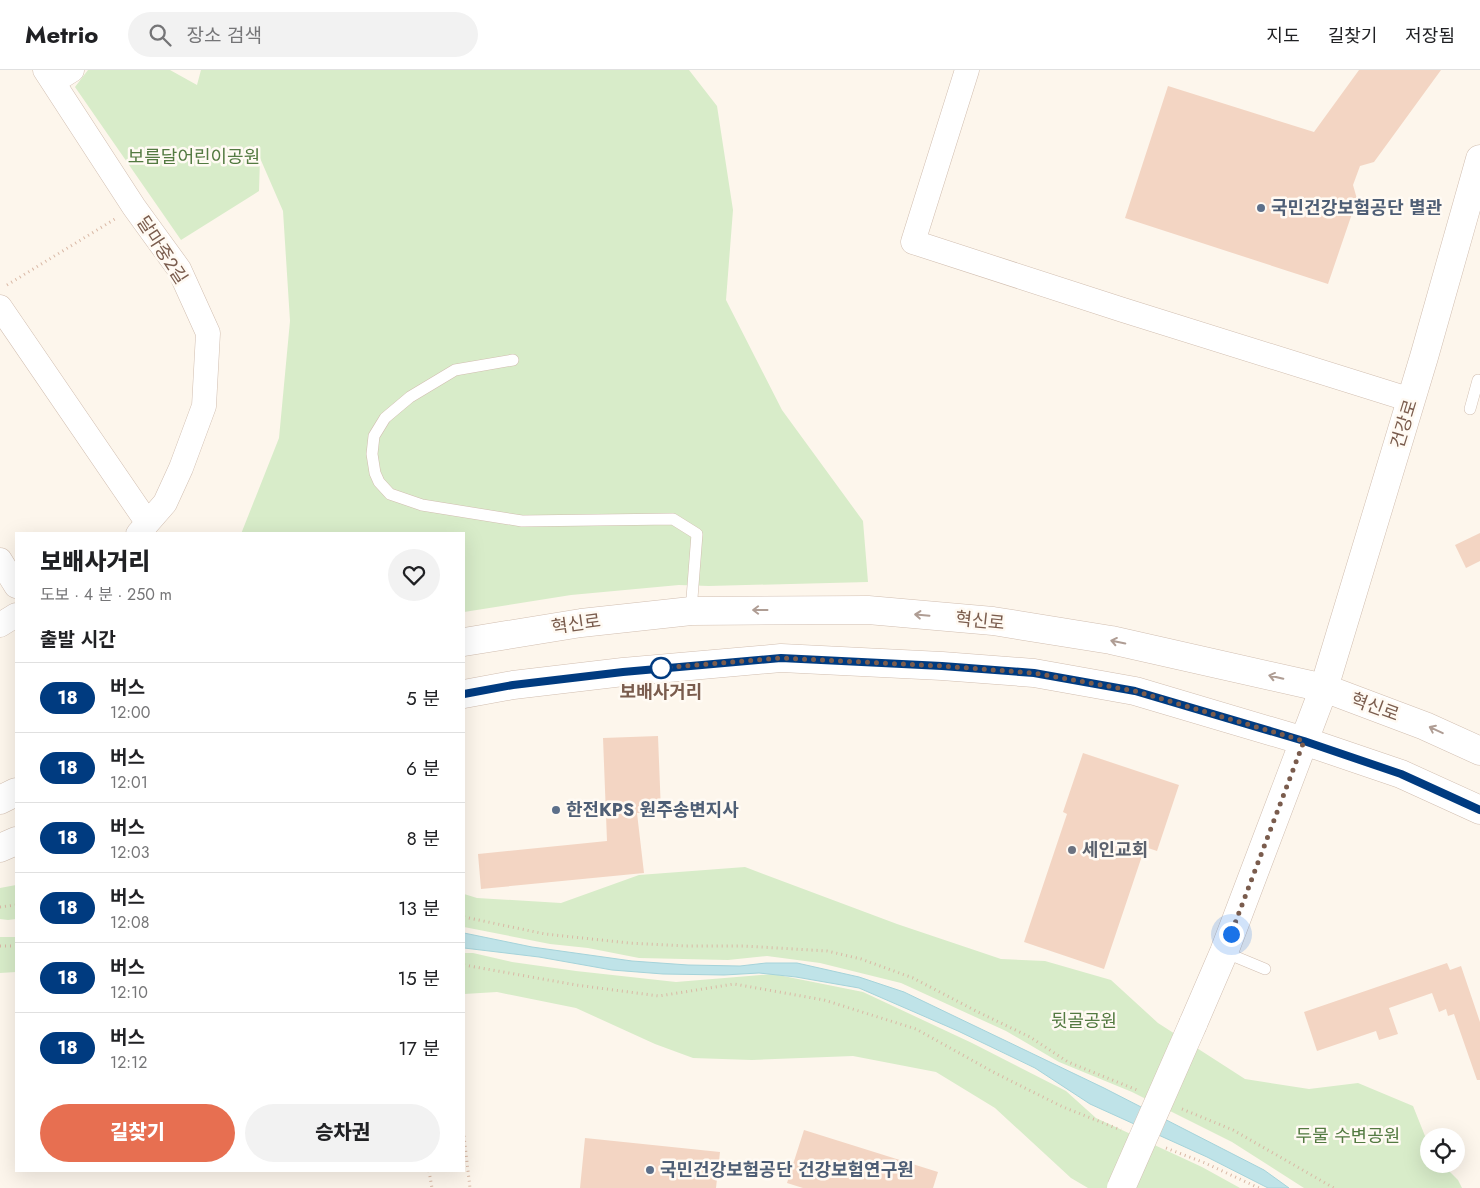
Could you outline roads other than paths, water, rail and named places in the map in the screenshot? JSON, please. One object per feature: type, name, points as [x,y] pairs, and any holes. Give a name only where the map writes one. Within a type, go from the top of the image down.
[{"type":"street","points":[[967,70],[913,242],[1411,400]]},
{"type":"street","name":"달마중2길","points":[[56,74],[134,207],[179,269],[208,334],[204,406],[181,468],[165,503],[143,528]]},
{"type":"street","name":"건강로","points":[[1304,741],[1324,688],[1411,400],[1480,159]]},
{"type":"street","points":[[0,306],[143,528]]},
{"type":"street","points":[[0,560],[15,584]]},
{"type":"street","name":"혁신로","points":[[465,642],[581,623],[691,611],[868,610],[993,621],[1111,640],[1324,688],[1426,726],[1480,751]]},
{"type":"street","points":[[0,625],[15,616]]},
{"type":"street","points":[[465,694],[513,685],[623,672],[781,658],[942,666],[1034,673],[1135,691],[1304,741],[1401,774],[1480,810]]},
{"type":"street","points":[[1122,1188],[1224,952],[1304,741]]},
{"type":"street","points":[[0,800],[15,792]]},
{"type":"street","points":[[0,848],[15,841]]},
{"type":"lane","points":[[512,360],[455,370],[410,397],[385,418],[374,436],[372,454],[375,473],[379,482],[390,494],[422,505],[522,521],[673,519],[697,534],[691,611]]},
{"type":"lane","points":[[1470,410],[1478,380],[1480,381]]},
{"type":"lane","points":[[1224,952],[1266,969]]},
{"type":"water","points":[[465,933],[532,947],[632,961],[740,966],[766,963],[797,963],[859,977],[904,992],[1104,1088],[1264,1170],[1289,1188],[1268,1188],[1207,1157],[1090,1104],[1035,1068],[958,1031],[859,988],[796,977],[759,973],[724,975],[663,974],[612,970],[539,957],[465,948]]},
{"type":"place","name":"국민건강보험공단 별관","points":[[1261,208]]},
{"type":"place","name":"보배사거리","points":[[661,668]]},
{"type":"place","name":"한전KPS 원주송변지사","points":[[556,810]]},
{"type":"place","name":"세인교회","points":[[1072,850]]},
{"type":"place","name":"국민건강보험공단 건강보험연구원","points":[[650,1170]]},
{"type":"park label","name":"보름달어린이공원","points":[[194,157]]},
{"type":"park label","name":"뒷골공원","points":[[1084,1021]]},
{"type":"park label","name":"두물 수변공원","points":[[1348,1136]]}]
